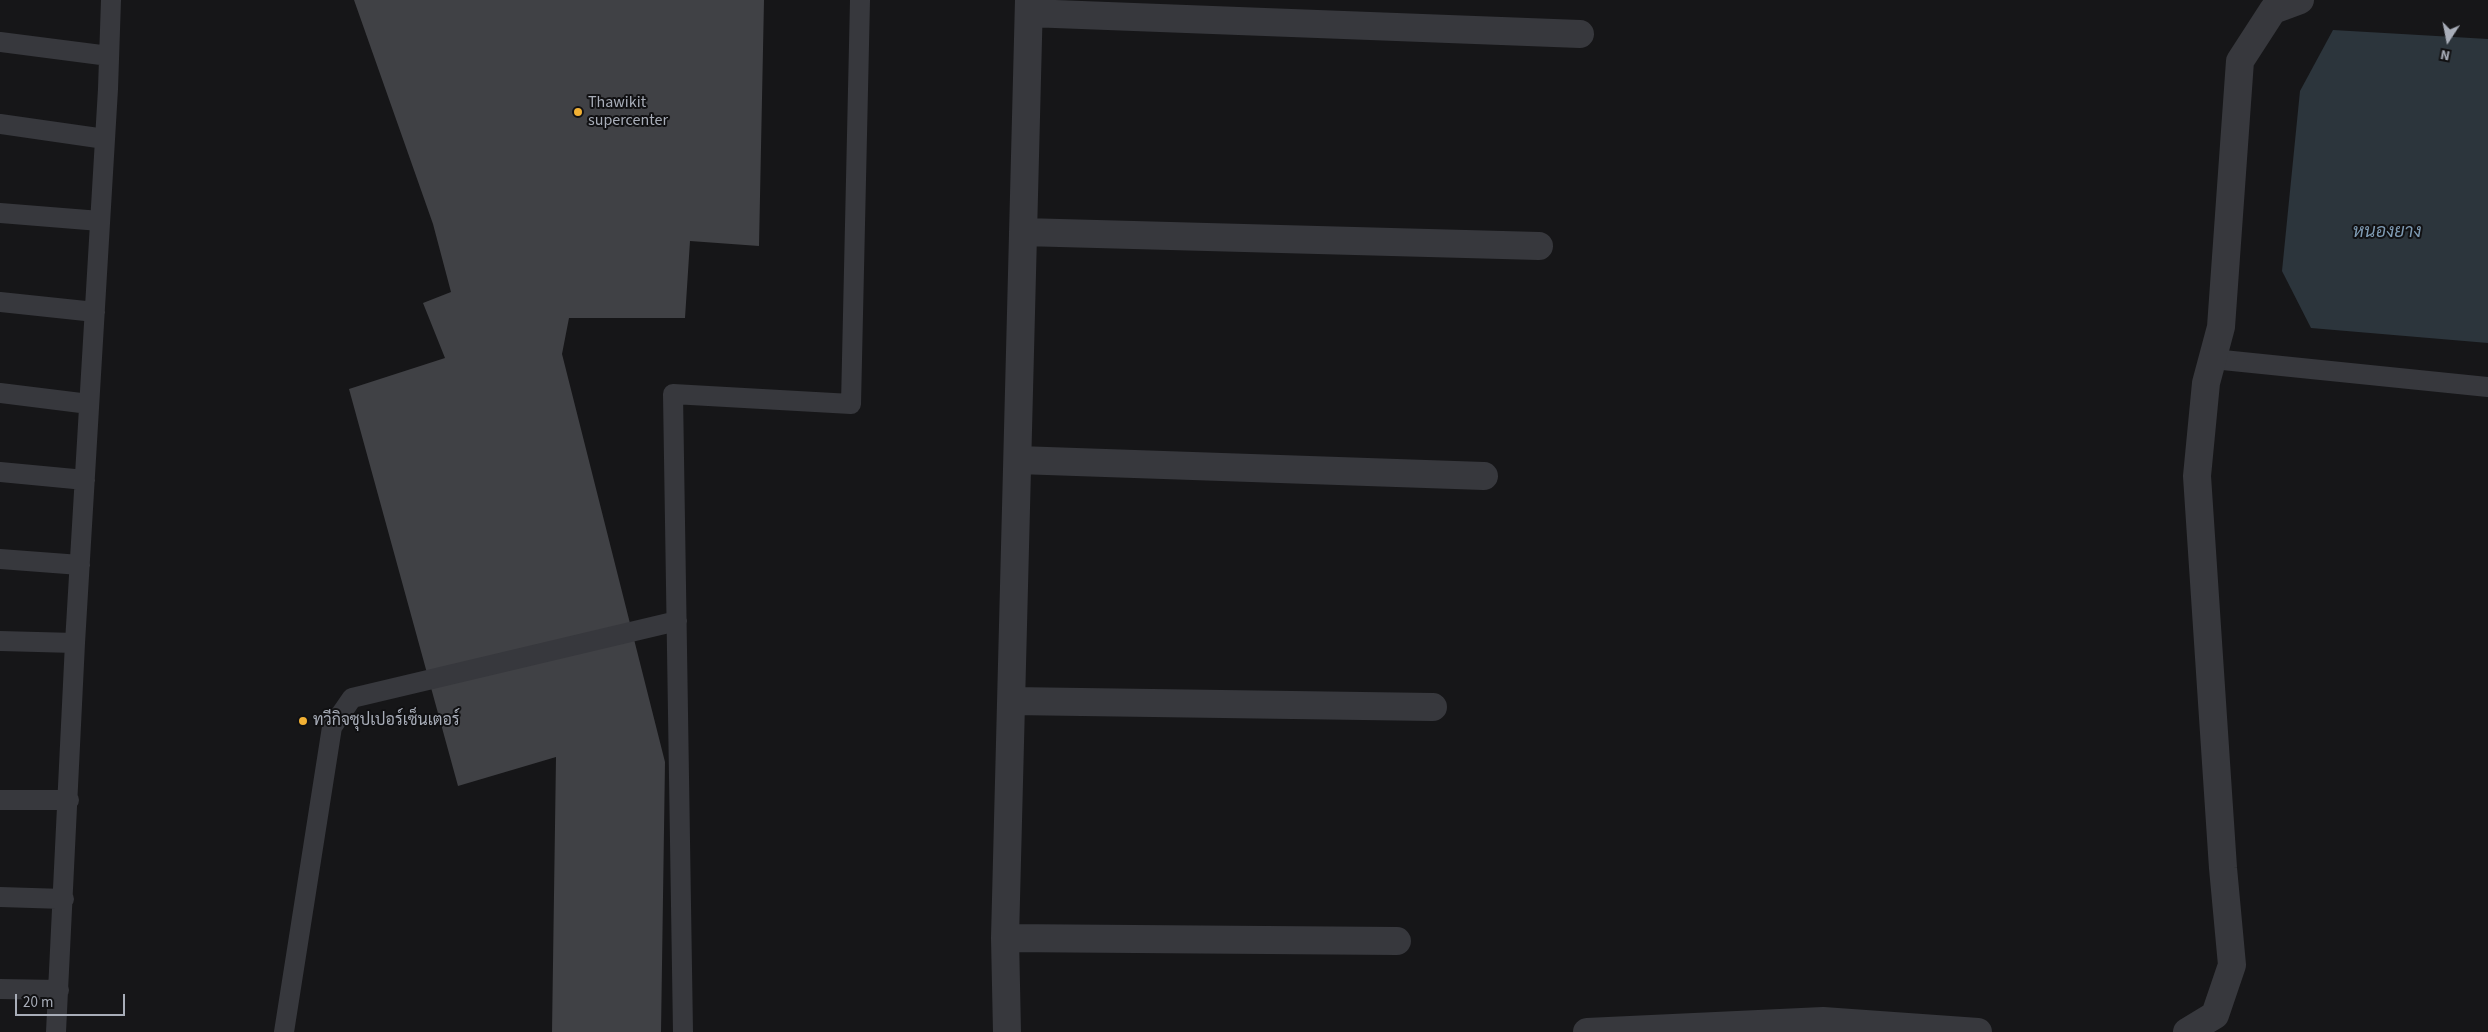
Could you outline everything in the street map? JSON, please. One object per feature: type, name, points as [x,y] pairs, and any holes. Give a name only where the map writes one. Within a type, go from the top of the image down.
[{"type":"street","points":[[2187,1032],[2215,1015],[2232,965],[2197,476],[2206,384],[2221,327],[2240,61],[2273,10],[2300,0]]},
{"type":"street","points":[[1007,1032],[1005,938],[1029,6],[1580,34]]},
{"type":"street","points":[[1023,232],[1539,246]]},
{"type":"street","points":[[1018,460],[1484,476]]},
{"type":"street","points":[[1012,701],[1433,706]]},
{"type":"street","points":[[1005,938],[1397,941]]},
{"type":"street","points":[[1603,1031],[1823,1022],[1893,1029],[1978,1032]]},
{"type":"lane","points":[[56,1032],[69,800],[75,643],[105,139],[111,0]]},
{"type":"lane","points":[[683,1032],[673,394],[851,404],[860,0]]},
{"type":"lane","points":[[0,42],[109,56]]},
{"type":"lane","points":[[0,124],[105,139]]},
{"type":"lane","points":[[0,213],[100,221]]},
{"type":"lane","points":[[0,302],[95,312]]},
{"type":"lane","points":[[2213,359],[2488,386]]},
{"type":"lane","points":[[0,393],[89,404]]},
{"type":"lane","points":[[0,472],[85,480]]},
{"type":"lane","points":[[0,559],[80,565]]},
{"type":"lane","points":[[284,1032],[332,727],[352,698],[677,621]]},
{"type":"lane","points":[[0,641],[75,643]]},
{"type":"lane","points":[[0,800],[69,800]]},
{"type":"lane","points":[[0,897],[64,899]]},
{"type":"lane","points":[[0,989],[59,990]]},
{"type":"water","name":"หนองยาง","points":[[2333,30],[2488,39],[2488,343],[2311,328],[2282,271],[2300,91]]},
{"type":"building","points":[[354,0],[764,0],[759,246],[690,241],[685,318],[569,318],[562,354],[665,762],[661,1032],[552,1032],[556,757],[458,786],[349,389],[445,358],[423,303],[451,292],[433,224]]},
{"type":"place","name":"Thawikit supercenter","points":[[578,112]]},
{"type":"place","name":"ทวีกิจซุปเปอร์เซ็นเตอร์","points":[[303,721]]}]
